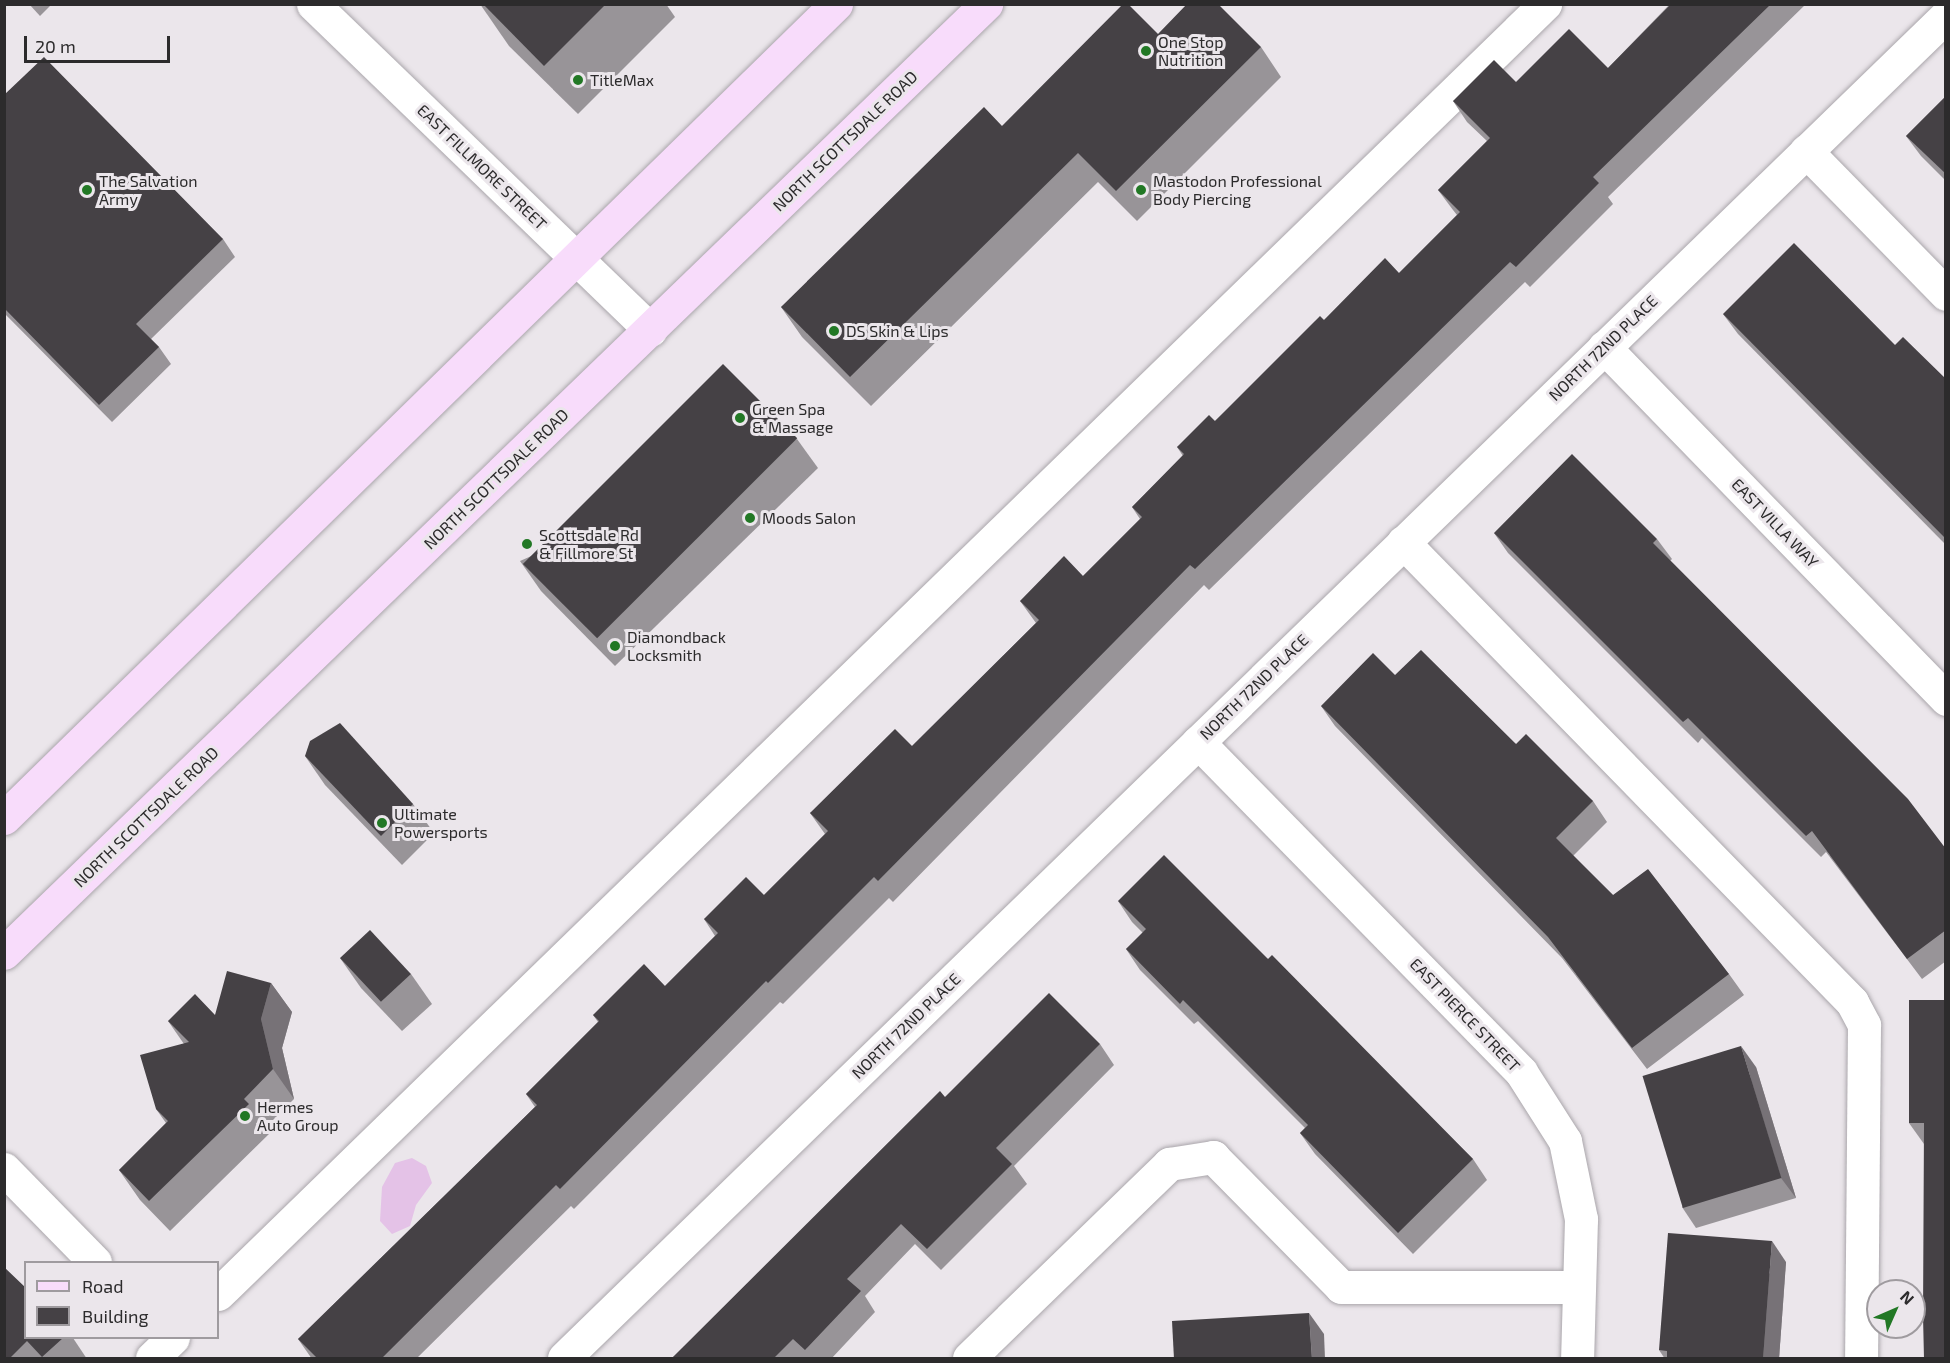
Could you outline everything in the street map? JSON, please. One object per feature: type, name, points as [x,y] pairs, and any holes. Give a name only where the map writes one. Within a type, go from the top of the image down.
[{"type":"main road","points":[[4,818],[575,256],[836,4]]},
{"type":"main road","name":"NORTH SCOTTSDALE ROAD","points":[[4,953],[986,4]]},
{"type":"street","name":"EAST FILLMORE STREET","points":[[313,4],[650,330]]},
{"type":"street","points":[[219,1293],[1545,4]]},
{"type":"street","name":"NORTH 72ND PLACE","points":[[564,1359],[1946,16]]},
{"type":"street","points":[[1806,151],[1946,294]]},
{"type":"street","name":"EAST VILLA WAY","points":[[1604,347],[1946,699]]},
{"type":"street","points":[[1403,542],[1852,1002],[1864,1024],[1862,1359]]},
{"type":"street","name":"EAST PIERCE STREET","points":[[1198,742],[1521,1072],[1565,1141],[1581,1219],[1577,1359]]},
{"type":"street","points":[[969,1359],[1169,1164],[1213,1157],[1341,1287],[1578,1287]]},
{"type":"street","points":[[4,1169],[93,1261]]},
{"type":"shaded area","points":[[412,1158],[426,1166],[432,1183],[416,1205],[410,1226],[392,1234],[380,1221],[382,1187],[395,1163]]},
{"type":"building","points":[[483,4],[606,4],[544,66]]},
{"type":"building","points":[[1123,4],[1128,4],[1158,34],[1187,4],[1218,4],[1261,47],[1116,191],[1078,153],[850,377],[781,307],[984,107],[1002,126]]},
{"type":"building","points":[[1671,4],[1771,4],[1593,177],[1599,183],[1516,267],[1510,262],[1195,569],[1190,565],[878,881],[874,877],[768,983],[766,981],[560,1189],[556,1185],[381,1359],[318,1359],[298,1339],[537,1105],[526,1094],[599,1021],[593,1015],[644,964],[665,986],[718,933],[704,919],[746,877],[764,895],[828,831],[810,813],[895,729],[912,746],[1039,620],[1020,601],[1064,556],[1083,576],[1142,517],[1132,507],[1184,454],[1177,447],[1209,415],[1215,421],[1320,316],[1324,320],[1385,258],[1399,273],[1460,212],[1438,190],[1490,138],[1453,101],[1494,60],[1516,82],[1569,29],[1608,68]]},
{"type":"building","name":"The Salvation Army","points":[[44,57],[223,239],[136,324],[159,347],[99,405],[4,308],[4,95]]},
{"type":"building","points":[[1946,96],[1946,174],[1906,136]]},
{"type":"building","points":[[1794,243],[1895,345],[1903,337],[1946,379],[1946,539],[1723,314]]},
{"type":"building","points":[[723,364],[797,438],[597,638],[523,564]]},
{"type":"building","points":[[1572,454],[1657,539],[1653,543],[1908,799],[1946,849],[1946,930],[1907,959],[1812,831],[1806,836],[1688,718],[1683,722],[1494,533]]},
{"type":"building","points":[[1421,650],[1516,744],[1526,734],[1593,801],[1556,838],[1613,895],[1648,869],[1729,974],[1632,1048],[1548,937],[1321,706],[1373,653],[1395,675]]},
{"type":"building","points":[[340,723],[413,804],[381,836],[305,756],[310,741]]},
{"type":"building","points":[[1164,855],[1268,959],[1272,955],[1473,1159],[1398,1233],[1300,1133],[1308,1125],[1183,1000],[1180,1004],[1126,949],[1146,929],[1118,901]]},
{"type":"building","points":[[370,930],[411,974],[381,1002],[340,958]]},
{"type":"building","points":[[227,971],[271,983],[261,1019],[273,1069],[244,1099],[249,1104],[149,1201],[119,1170],[168,1121],[156,1109],[140,1055],[189,1042],[168,1021],[195,994],[215,1015]]},
{"type":"building","points":[[1049,993],[1100,1044],[996,1148],[1012,1164],[927,1249],[901,1224],[847,1279],[861,1291],[805,1350],[793,1339],[773,1359],[671,1359],[940,1091],[945,1097]]},
{"type":"building","points":[[1909,1000],[1946,1000],[1946,1359],[1924,1359],[1926,1279],[1923,1279],[1924,1123],[1909,1123]]},
{"type":"building","points":[[1741,1046],[1781,1178],[1683,1208],[1643,1076]]},
{"type":"building","points":[[1668,1233],[1772,1241],[1763,1359],[1667,1359],[1667,1351],[1659,1350]]},
{"type":"building","points":[[4,1267],[24,1286],[24,1339],[62,1339],[42,1357],[27,1341],[9,1359],[4,1359]]},
{"type":"building","points":[[1309,1313],[1312,1359],[1174,1359],[1172,1321]]},
{"type":"place","name":"One Stop Nutrition","points":[[1146,51]]},
{"type":"place","name":"TitleMax","points":[[578,80]]},
{"type":"place","name":"The Salvation Army","points":[[87,190]]},
{"type":"place","name":"Mastodon Professional Body Piercing","points":[[1141,190]]},
{"type":"place","name":"DS Skin & Lips","points":[[834,331]]},
{"type":"place","name":"Green Spa & Massage","points":[[740,418]]},
{"type":"place","name":"Moods Salon","points":[[750,518]]},
{"type":"place","name":"Scottsdale Rd & Fillmore St","points":[[527,544]]},
{"type":"place","name":"Diamondback Locksmith","points":[[615,646]]},
{"type":"place","name":"Ultimate Powersports","points":[[382,823]]},
{"type":"place","name":"Hermes Auto Group","points":[[245,1116]]}]
